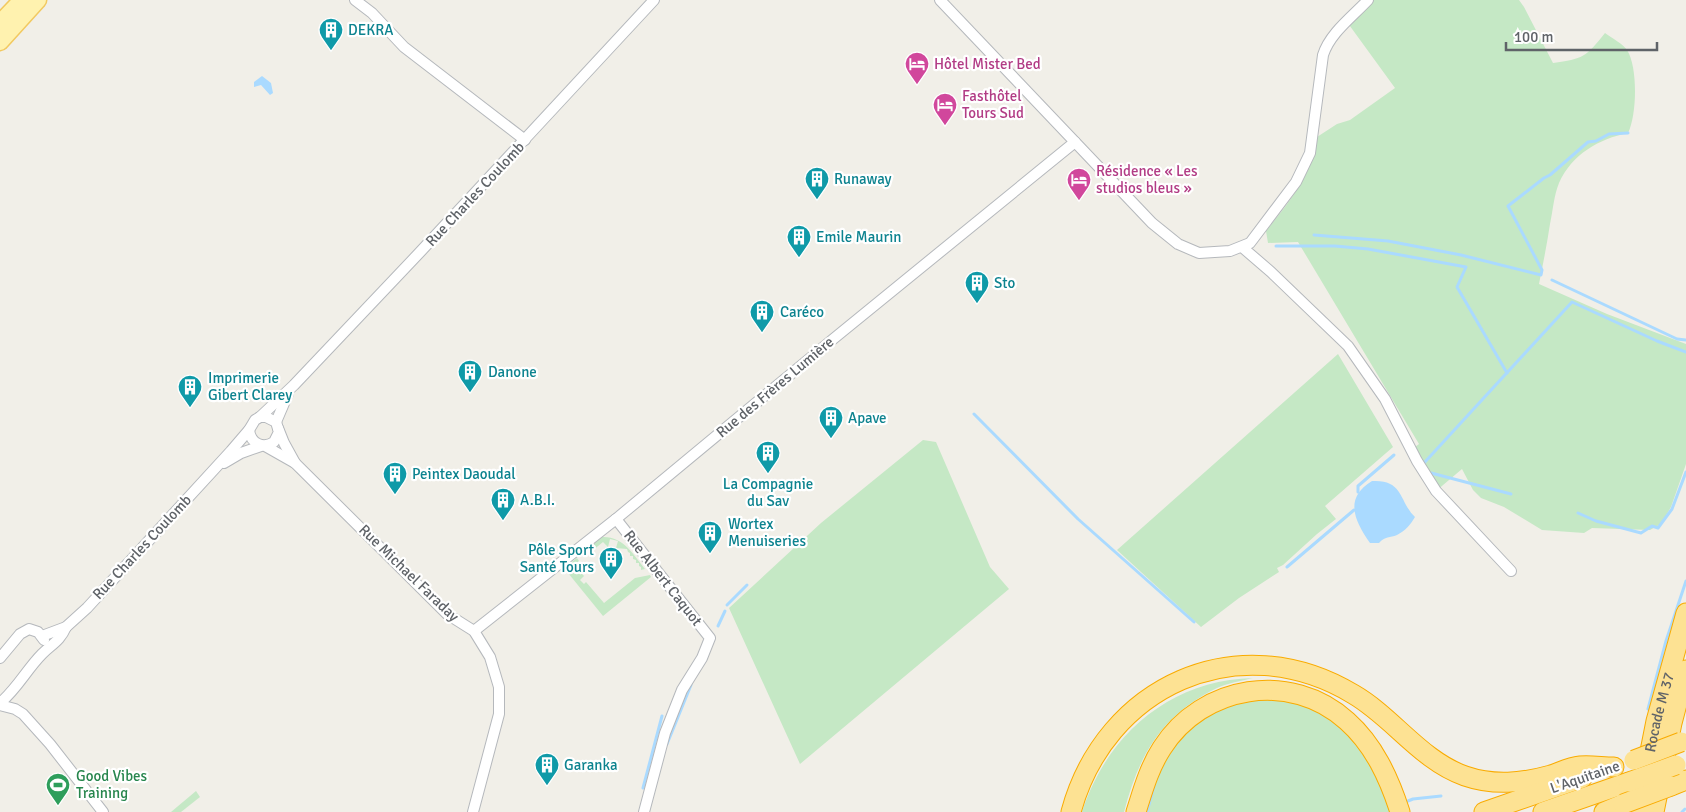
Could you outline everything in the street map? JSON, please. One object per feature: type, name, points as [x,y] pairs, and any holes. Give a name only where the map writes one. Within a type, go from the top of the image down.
[{"type":"highway","name":"Rocade M 37","points":[[1630,808],[1686,613]]},
{"type":"highway","points":[[1071,812],[1080,785],[1091,762],[1102,744],[1128,714],[1159,692],[1179,681],[1214,670],[1240,666],[1269,666],[1290,669],[1328,681],[1369,705],[1437,761],[1465,776],[1505,783],[1547,776],[1580,766],[1614,767]]},
{"type":"highway","name":"Rocade M 37","points":[[1654,812],[1672,723],[1686,670]]},
{"type":"highway","points":[[1136,812],[1154,762],[1166,742],[1180,725],[1192,715],[1217,700],[1250,691],[1268,690],[1307,696],[1334,710],[1348,721],[1361,734],[1375,754],[1386,774],[1400,812]]},
{"type":"highway","name":"L'Aquitaine","points":[[1484,812],[1683,742]]},
{"type":"highway","points":[[1604,812],[1630,808],[1680,773]]},
{"type":"highway","name":"L'Aquitaine","points":[[1543,812],[1629,782],[1680,773]]},
{"type":"main road","points":[[0,23],[22,0]]},
{"type":"main road","points":[[0,42],[38,0]]},
{"type":"street","points":[[355,0],[372,13],[404,47],[525,140]]},
{"type":"street","name":"Rue Charles Coulomb","points":[[0,658],[24,631],[28,629],[33,630],[42,636],[52,634],[66,627],[87,608],[249,430],[251,424],[294,385],[654,0]]},
{"type":"street","points":[[940,0],[1152,223],[1167,236],[1189,250],[1200,253],[1230,251],[1250,243],[1296,182],[1310,153],[1326,46],[1331,37],[1368,0]]},
{"type":"street","name":"Rue des Frères Lumière","points":[[474,630],[616,519],[824,346],[1075,142]]},
{"type":"street","points":[[1242,247],[1306,306],[1352,352],[1385,399],[1417,461],[1436,491],[1511,570]]},
{"type":"street","name":"Rue Charles Coulomb","points":[[216,467],[241,453],[274,442],[279,432],[277,425],[282,406],[294,385]]},
{"type":"street","points":[[260,417],[266,417],[277,425]]},
{"type":"street","name":"Rue Michael Faraday","points":[[277,425],[295,463],[447,614],[474,630],[484,645],[495,672],[500,697],[498,714],[473,812]]},
{"type":"street","points":[[249,430],[252,440],[263,446]]},
{"type":"street","name":"Rue Michael Faraday","points":[[263,446],[295,463]]},
{"type":"street","name":"Rue Albert Caquot","points":[[616,519],[710,638],[702,658],[682,690],[665,732],[644,812]]},
{"type":"street","name":"Rue Charles Coulomb","points":[[0,704],[43,653],[63,634],[66,627]]},
{"type":"street","points":[[42,636],[45,642],[43,653]]},
{"type":"street","points":[[0,704],[23,714],[50,744],[103,812]]},
{"type":"green space","points":[[1368,0],[1519,0],[1553,63],[1583,56],[1605,33],[1627,50],[1631,58],[1635,79],[1635,103],[1628,133],[1607,139],[1588,149],[1571,164],[1559,183],[1539,284],[1607,314],[1686,344],[1686,464],[1671,507],[1661,524],[1650,530],[1592,528],[1584,533],[1542,530],[1504,507],[1481,498],[1473,490],[1462,469],[1436,491],[1411,450],[1419,444],[1298,242],[1268,243],[1266,231],[1284,209],[1304,176],[1310,164],[1317,137],[1337,124],[1350,120],[1395,88],[1347,22]]},
{"type":"green space","points":[[1338,354],[1393,447],[1325,506],[1336,519],[1283,565],[1277,568],[1279,572],[1239,598],[1201,627],[1117,550]]},
{"type":"green space","points":[[923,440],[936,442],[990,567],[1009,589],[800,764],[729,608],[821,523]]},
{"type":"green space","points":[[602,537],[616,539],[622,543],[632,552],[645,569],[641,570],[639,563],[636,563],[633,556],[630,556],[627,549],[616,548],[618,541],[610,539],[608,547],[603,542],[587,555],[584,551]]},
{"type":"green space","points":[[577,558],[579,561],[574,565],[584,576],[580,580],[584,584],[586,582],[604,603],[635,578],[650,575],[651,577],[603,616],[564,568]]},
{"type":"green space","points":[[1253,678],[1217,688],[1181,711],[1167,724],[1146,754],[1137,772],[1124,812],[1082,812],[1093,784],[1108,758],[1125,736],[1146,716],[1169,701],[1195,689],[1223,681]]},
{"type":"green space","points":[[1235,698],[1299,698],[1358,737],[1395,812],[1140,812],[1161,768],[1177,744],[1183,728]]},
{"type":"green space","points":[[196,791],[200,797],[181,812],[171,812]]},
{"type":"water","points":[[262,76],[271,83],[273,93],[270,95],[261,85],[254,87],[254,82]]},
{"type":"water","points":[[1372,481],[1382,481],[1395,488],[1415,517],[1403,531],[1383,539],[1379,543],[1370,543],[1356,518],[1355,510],[1355,502],[1358,495]]},
{"type":"waterway","points":[[1314,235],[1388,241],[1461,255],[1541,275],[1542,270],[1508,206],[1550,175],[1588,142],[1596,141],[1609,134],[1628,133]]},
{"type":"waterway","points":[[1276,246],[1335,246],[1368,249],[1466,267],[1457,287],[1507,373]]},
{"type":"waterway","points":[[1552,280],[1677,339],[1686,340]]},
{"type":"waterway","points":[[1424,463],[1572,302],[1657,341],[1686,352]]},
{"type":"waterway","points":[[974,414],[1078,519],[1194,622]]},
{"type":"waterway","points":[[1358,492],[1358,486],[1394,455]]},
{"type":"waterway","points":[[1578,513],[1596,521],[1641,533],[1652,526],[1658,528],[1672,509],[1686,472]]},
{"type":"waterway","points":[[1431,473],[1511,494]]},
{"type":"waterway","points":[[1287,567],[1354,510]]},
{"type":"waterway","points":[[1648,709],[1666,641],[1686,581]]},
{"type":"waterway","points":[[727,605],[747,585]]},
{"type":"waterway","points":[[718,626],[725,611]]},
{"type":"waterway","points":[[667,744],[691,685]]},
{"type":"waterway","points":[[643,788],[662,716]]},
{"type":"waterway","points":[[1147,812],[1154,786]]},
{"type":"waterway","points":[[1408,801],[1441,796]]},
{"type":"waterway","points":[[1682,812],[1685,809]]},
{"type":"place","name":"DEKRA","points":[[331,51]]},
{"type":"place","name":"Hôtel Mister Bed","points":[[917,85]]},
{"type":"place","name":"Fasthôtel Tours Sud","points":[[945,126]]},
{"type":"place","name":"Runaway","points":[[817,200]]},
{"type":"place","name":"Résidence « Les studios bleus »","points":[[1079,201]]},
{"type":"place","name":"Emile Maurin","points":[[799,258]]},
{"type":"place","name":"Sto","points":[[977,304]]},
{"type":"place","name":"Caréco","points":[[762,333]]},
{"type":"place","name":"Danone","points":[[470,393]]},
{"type":"place","name":"Imprimerie Gibert Clarey","points":[[190,408]]},
{"type":"place","name":"Apave","points":[[831,439]]},
{"type":"place","name":"La Compagnie du Sav","points":[[768,474]]},
{"type":"place","name":"Peintex Daoudal","points":[[395,495]]},
{"type":"place","name":"A.B.I.","points":[[503,521]]},
{"type":"place","name":"Wortex Menuiseries","points":[[710,554]]},
{"type":"place","name":"Pôle Sport Santé Tours","points":[[611,580]]},
{"type":"place","name":"Garanka","points":[[547,786]]},
{"type":"place","name":"Good Vibes Training","points":[[58,806]]}]
